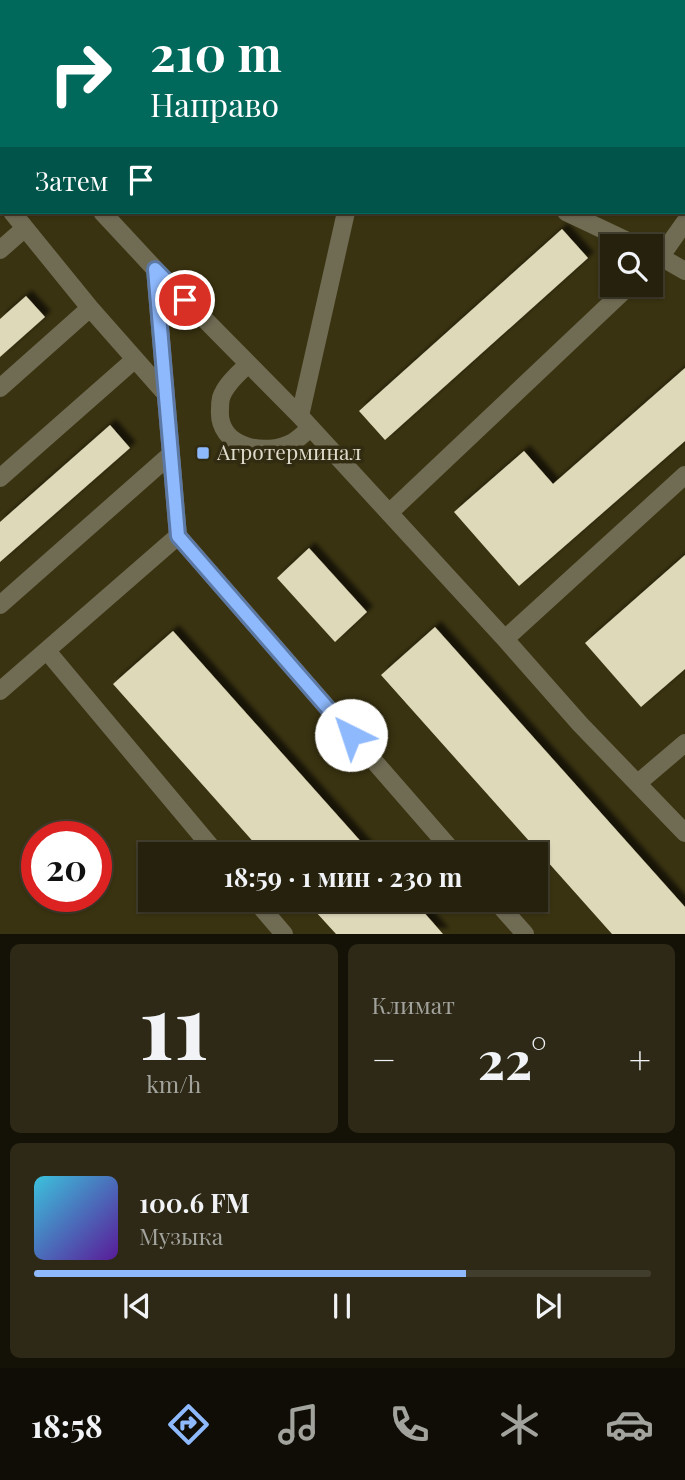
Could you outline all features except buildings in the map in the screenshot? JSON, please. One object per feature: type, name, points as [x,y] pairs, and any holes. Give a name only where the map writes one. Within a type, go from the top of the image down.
[{"type":"lane","points":[[14,214],[90,308],[165,393]]},
{"type":"lane","points":[[104,214],[305,422],[580,724],[685,833]]},
{"type":"lane","points":[[248,364],[230,382],[221,398],[219,417],[226,434],[243,446],[268,448],[293,442],[305,422],[346,214]]},
{"type":"lane","points":[[570,214],[613,234]]},
{"type":"lane","points":[[663,248],[685,222]]},
{"type":"lane","points":[[0,250],[25,228]]},
{"type":"lane","points":[[663,262],[685,271]]},
{"type":"lane","points":[[155,269],[178,536],[445,842]]},
{"type":"lane","points":[[389,513],[617,297]]},
{"type":"lane","points":[[0,388],[90,308]]},
{"type":"lane","points":[[0,478],[134,359]]},
{"type":"lane","points":[[0,605],[170,455]]},
{"type":"lane","points":[[505,639],[685,475]]},
{"type":"lane","points":[[0,691],[178,536]]},
{"type":"lane","points":[[47,651],[207,842]]},
{"type":"lane","points":[[638,783],[685,743]]},
{"type":"lane","points":[[266,912],[284,934]]},
{"type":"lane","points":[[506,912],[525,934]]},
{"type":"shaded area","points":[[0,214],[685,214],[685,934],[0,934]]},
{"type":"place","name":"Агротерминал","points":[[203,453]]},
{"type":"route","points":[[185,300],[155,269],[178,536],[351,735]]}]
